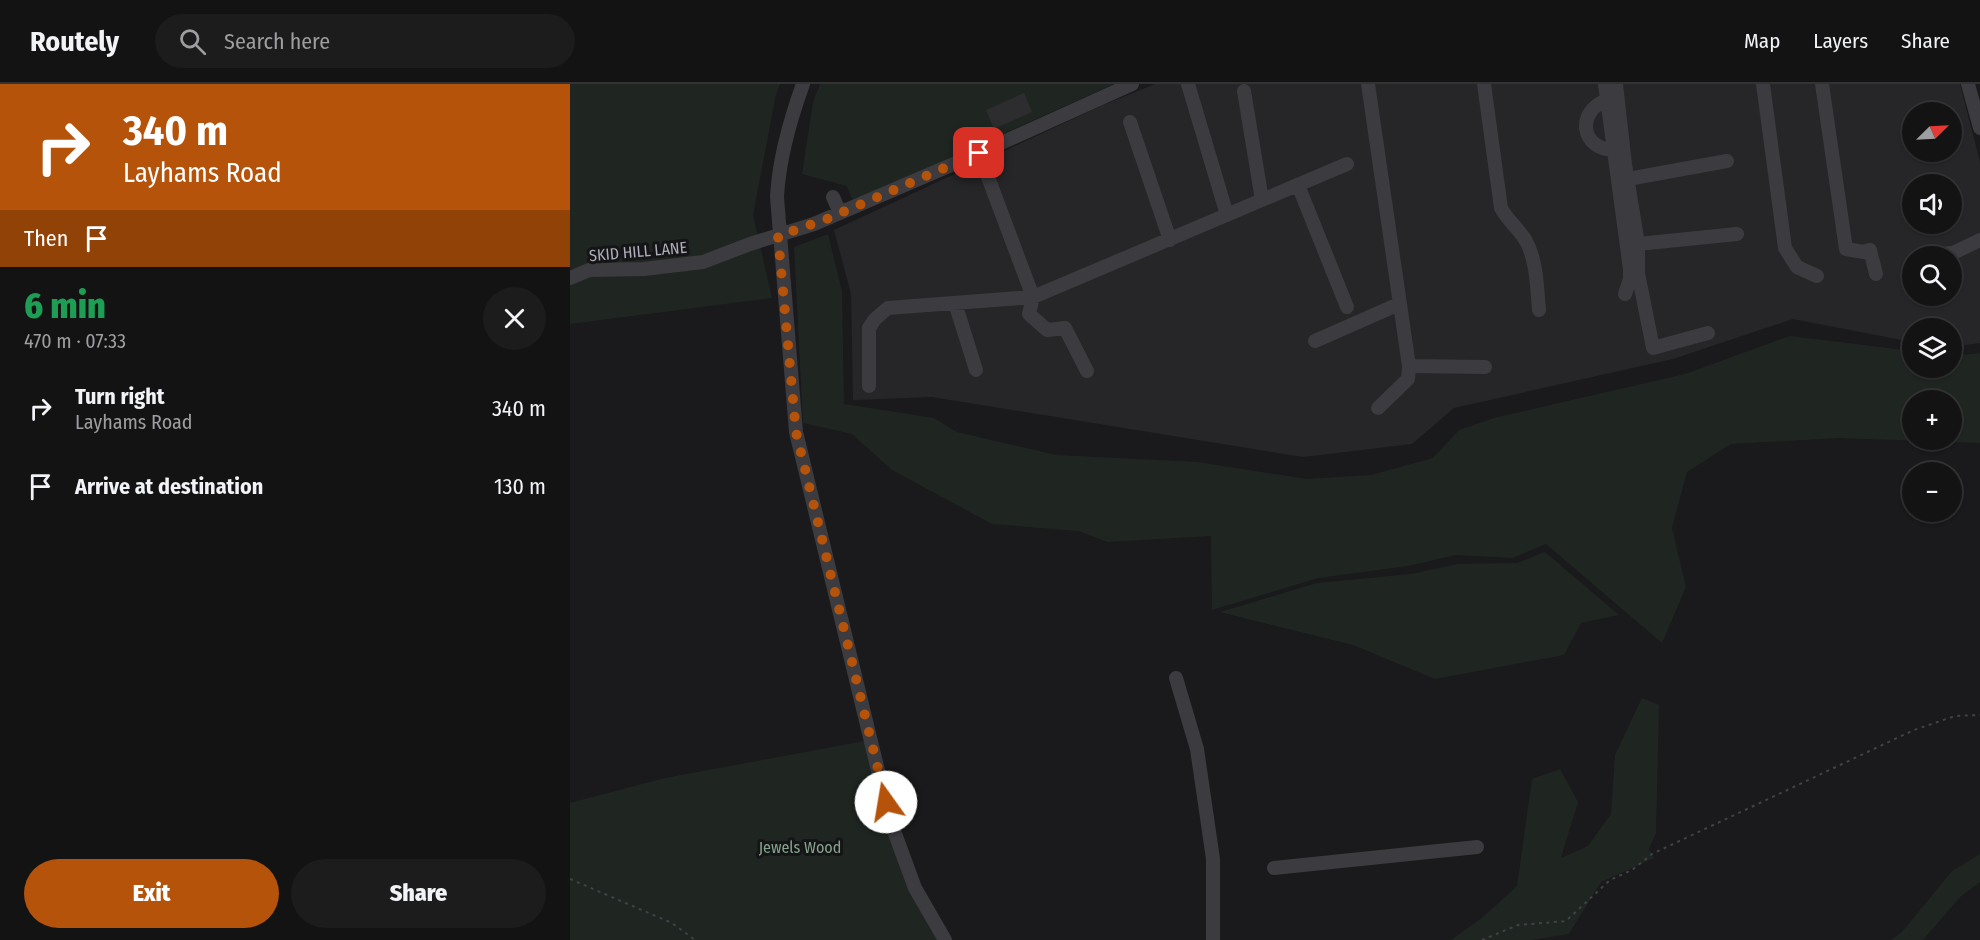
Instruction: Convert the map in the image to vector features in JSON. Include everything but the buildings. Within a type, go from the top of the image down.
[{"type":"street","points":[[803,84],[794,110],[777,181],[778,236],[796,432],[890,820],[915,888],[945,940]]},
{"type":"street","name":"SKID HILL LANE","points":[[570,278],[589,270],[644,269],[703,262],[840,213],[1132,84]]},
{"type":"street","points":[[1188,84],[1227,215]]},
{"type":"street","points":[[1368,84],[1408,366],[1408,379],[1378,408]]},
{"type":"street","points":[[1484,84],[1501,208],[1507,219],[1526,239],[1531,250],[1539,310]]},
{"type":"street","points":[[1605,84],[1630,268],[1630,279],[1625,294]]},
{"type":"street","points":[[1616,84],[1638,244],[1638,273],[1653,348],[1708,333]]},
{"type":"street","points":[[1763,84],[1785,248],[1797,267],[1817,276]]},
{"type":"street","points":[[1821,84],[1846,249],[1864,252],[1870,250],[1876,274]]},
{"type":"street","points":[[1968,84],[1980,128]]},
{"type":"street","points":[[1244,91],[1262,200]]},
{"type":"street","points":[[1607,100],[1593,106],[1589,112],[1586,128],[1593,143],[1600,148],[1614,150]]},
{"type":"street","points":[[1130,122],[1170,240]]},
{"type":"street","points":[[979,153],[1033,297],[1029,314],[1047,330],[1065,328],[1087,371]]},
{"type":"street","points":[[1628,179],[1728,160]]},
{"type":"street","points":[[869,386],[869,328],[875,319],[888,308],[1033,297],[1347,164]]},
{"type":"street","points":[[1298,185],[1347,308]]},
{"type":"street","points":[[833,198],[840,213]]},
{"type":"street","points":[[1638,244],[1737,234]]},
{"type":"street","points":[[1962,249],[1980,240]]},
{"type":"street","points":[[955,303],[976,370]]},
{"type":"street","points":[[1315,341],[1399,304]]},
{"type":"street","points":[[1408,366],[1485,367]]},
{"type":"street","points":[[1176,678],[1197,749],[1213,859],[1213,940]]},
{"type":"street","points":[[1274,868],[1477,847]]},
{"type":"path","points":[[1482,940],[1518,925],[1566,921],[1610,880],[1632,870],[1652,854],[1914,730],[1955,716],[1980,715]]},
{"type":"path","points":[[570,879],[672,923],[695,940]]},
{"type":"shaded area","points":[[1155,84],[1960,84],[1980,162],[1980,343],[1962,346],[1962,318],[1902,318],[1902,340],[1793,319],[1673,359],[1454,408],[1412,444],[1303,457],[932,397],[853,400],[851,294],[834,230],[1101,106]]},
{"type":"green space","points":[[570,84],[780,84],[776,94],[753,215],[772,298],[570,324]]},
{"type":"green space","points":[[820,84],[1114,84],[853,201],[847,186],[802,174],[813,102]]},
{"type":"green space","points":[[828,234],[842,291],[844,404],[934,418],[957,432],[1056,455],[1198,462],[1306,479],[1371,475],[1433,458],[1459,430],[1494,418],[1685,374],[1790,336],[1902,350],[1902,378],[1962,378],[1962,355],[1980,353],[1980,443],[1962,442],[1962,390],[1902,390],[1902,440],[1839,438],[1731,444],[1687,472],[1672,528],[1686,587],[1662,643],[1546,544],[1512,558],[1456,555],[1408,566],[1318,578],[1212,610],[1211,536],[1108,542],[1078,531],[992,524],[892,470],[852,434],[803,423],[794,247]]},
{"type":"green space","points":[[1545,552],[1619,615],[1581,623],[1564,655],[1435,679],[1353,645],[1220,612],[1317,583],[1411,574],[1458,564],[1517,563]]},
{"type":"green space","points":[[1642,698],[1659,705],[1656,833],[1649,849],[1654,858],[1601,882],[1569,934],[1531,940],[1451,940],[1483,917],[1517,886],[1532,779],[1560,769],[1578,802],[1561,858],[1588,846],[1611,814],[1615,755]]},
{"type":"green space","name":"Jewels Wood","points":[[865,741],[940,940],[570,940],[570,803],[665,778]]},
{"type":"green space","points":[[1980,854],[1980,882],[1960,897],[1923,940],[1891,940],[1902,932],[1952,871]]},
{"type":"route","points":[[886,802],[796,432],[778,236],[827,219],[979,153]]}]
